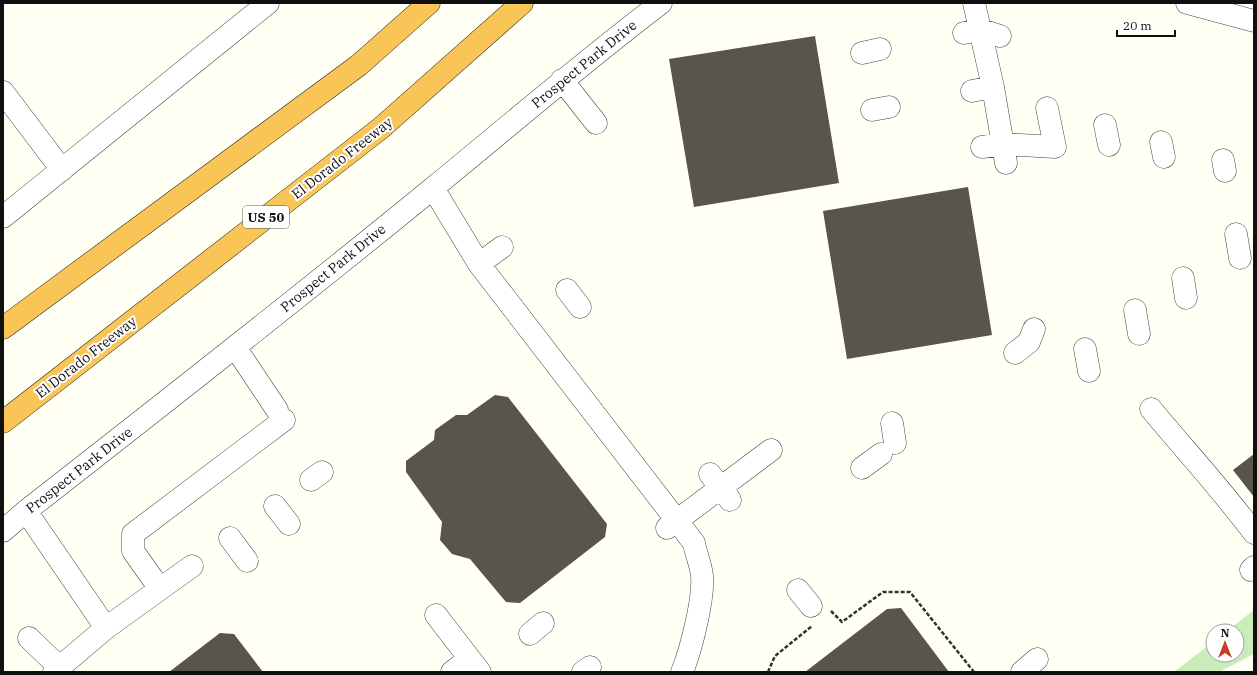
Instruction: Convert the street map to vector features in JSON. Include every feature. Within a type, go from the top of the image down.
[{"type":"highway","points":[[3,328],[360,65],[429,3]]},
{"type":"highway","name":"El Dorado Freeway","points":[[3,422],[381,128],[522,3]]},
{"type":"street","points":[[3,217],[268,3]]},
{"type":"street","name":"Prospect Park Drive","points":[[3,531],[26,511],[235,348],[562,80],[661,3]]},
{"type":"street","points":[[974,3],[1001,98],[997,151],[1055,147],[1047,108]]},
{"type":"street","points":[[1187,3],[1254,22]]},
{"type":"street","points":[[562,80],[596,124]]},
{"type":"street","points":[[972,90],[1001,98]]},
{"type":"street","points":[[3,92],[62,170]]},
{"type":"street","points":[[432,188],[479,264],[672,524],[694,543],[702,577],[692,599],[698,613],[688,658],[682,672]]},
{"type":"street","points":[[1236,234],[1240,258]]},
{"type":"street","points":[[479,264],[502,247]]},
{"type":"street","points":[[1135,310],[1139,334]]},
{"type":"street","points":[[1015,353],[1029,342],[1034,329]]},
{"type":"street","points":[[160,589],[133,551],[133,534],[280,415],[235,348]]},
{"type":"street","points":[[1085,349],[1088,371]]},
{"type":"street","points":[[1151,409],[1192,459],[1231,501],[1254,533]]},
{"type":"street","points":[[862,468],[889,440]]},
{"type":"street","points":[[672,524],[771,450]]},
{"type":"street","points":[[275,506],[289,524]]},
{"type":"street","points":[[26,511],[106,628]]},
{"type":"street","points":[[230,538],[247,561]]},
{"type":"street","points":[[29,638],[56,669],[106,628],[192,566]]},
{"type":"street","points":[[436,615],[474,666],[452,672]]},
{"type":"path","points":[[768,672],[775,656],[813,609],[832,611],[842,622],[883,592],[910,592],[974,672]]},
{"type":"green space","points":[[1254,610],[1254,654],[1245,659],[1245,623],[1237,623]]},
{"type":"green space","points":[[1205,648],[1205,663],[1236,663],[1219,672],[1174,672]]},
{"type":"building","points":[[815,36],[839,183],[694,207],[669,59]]},
{"type":"building","points":[[968,187],[992,335],[847,359],[823,211]]},
{"type":"building","points":[[495,395],[508,397],[607,524],[605,537],[520,603],[506,602],[470,559],[452,554],[440,540],[442,522],[406,472],[406,461],[434,440],[435,430],[456,415],[467,415]]},
{"type":"building","points":[[1254,454],[1254,497],[1233,470]]},
{"type":"building","points":[[901,608],[949,672],[805,672],[887,609]]},
{"type":"building","points":[[220,633],[234,634],[263,672],[169,672]]}]
